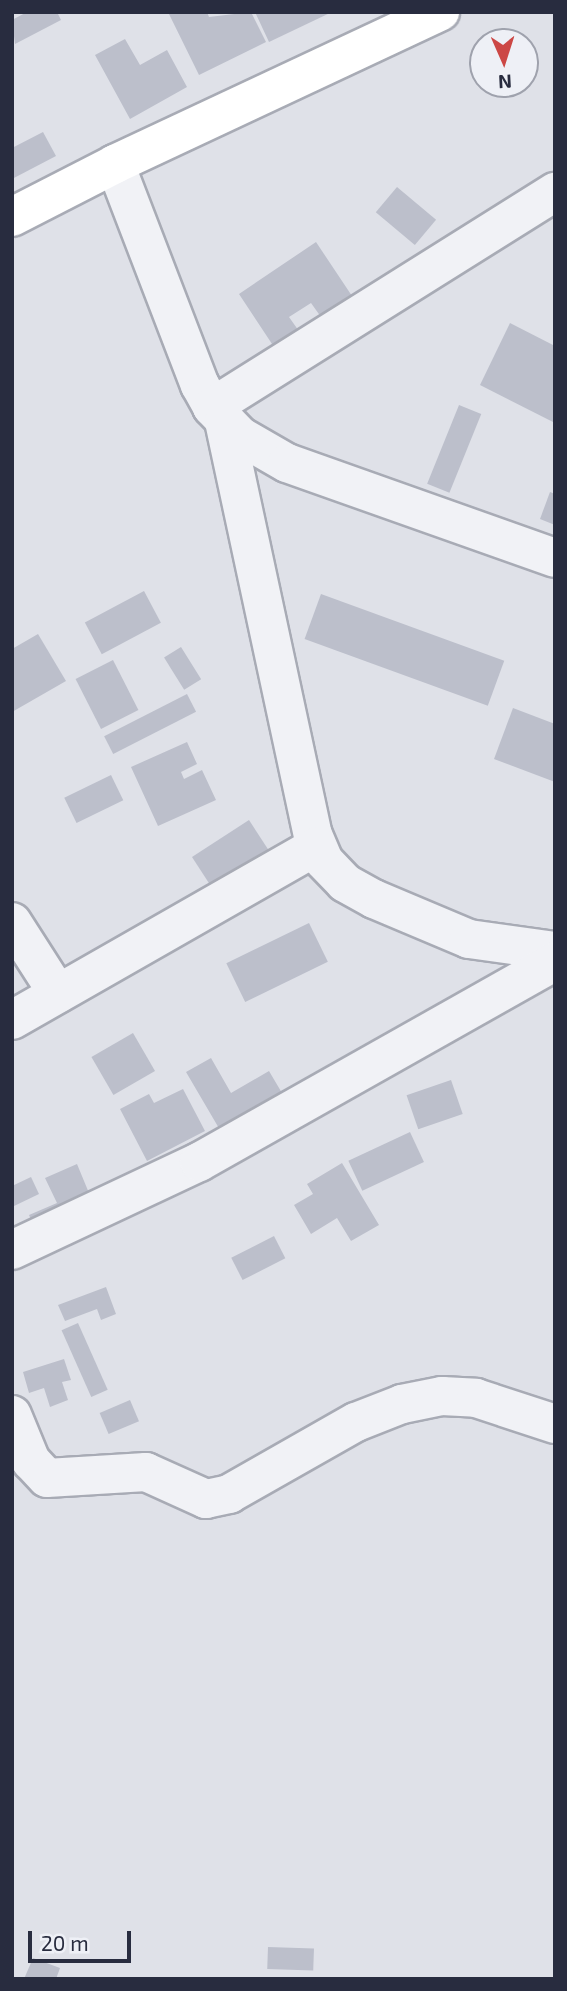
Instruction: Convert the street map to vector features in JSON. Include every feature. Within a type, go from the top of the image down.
[{"type":"main road","points":[[12,218],[115,164],[440,12]]},
{"type":"street","points":[[115,164],[188,359],[218,414],[317,846],[324,862],[345,883],[374,899],[469,939],[555,951]]},
{"type":"street","points":[[218,414],[555,192]]},
{"type":"street","points":[[218,414],[240,436],[287,463],[555,558]]},
{"type":"street","points":[[12,1020],[317,846]]},
{"type":"street","points":[[12,922],[58,994]]},
{"type":"street","points":[[12,1250],[199,1162],[555,961]]},
{"type":"street","points":[[12,1415],[31,1461],[47,1478],[146,1472],[206,1499],[229,1494],[356,1422],[402,1404],[442,1396],[476,1398],[555,1424]]},
{"type":"building","points":[[27,12],[57,12],[61,20],[15,44],[12,20]]},
{"type":"building","points":[[168,12],[207,12],[209,17],[251,12],[266,42],[199,75]]},
{"type":"building","points":[[255,12],[332,12],[269,42]]},
{"type":"building","points":[[125,39],[140,65],[167,50],[187,87],[130,119],[95,55]]},
{"type":"building","points":[[43,132],[56,156],[12,179],[12,148]]},
{"type":"building","points":[[397,187],[436,220],[415,245],[376,212]]},
{"type":"building","points":[[316,242],[352,296],[321,317],[311,303],[289,317],[301,334],[276,350],[239,294]]},
{"type":"building","points":[[510,323],[555,346],[555,423],[480,385]]},
{"type":"building","points":[[459,405],[481,414],[449,493],[427,484]]},
{"type":"building","points":[[550,492],[555,494],[555,525],[540,519]]},
{"type":"building","points":[[144,591],[161,623],[102,654],[85,622]]},
{"type":"building","points":[[321,594],[504,661],[488,706],[305,639]]},
{"type":"building","points":[[38,634],[66,681],[12,712],[12,649]]},
{"type":"building","points":[[181,647],[201,679],[184,690],[164,658]]},
{"type":"building","points":[[113,660],[138,710],[101,729],[76,679]]},
{"type":"building","points":[[187,694],[196,712],[113,754],[104,736]]},
{"type":"building","points":[[513,708],[555,724],[555,782],[494,759]]},
{"type":"building","points":[[187,742],[197,764],[181,772],[184,779],[202,770],[216,800],[158,826],[131,767]]},
{"type":"building","points":[[111,775],[123,800],[77,823],[64,798]]},
{"type":"building","points":[[249,820],[271,854],[214,891],[192,857]]},
{"type":"building","points":[[309,923],[328,962],[245,1002],[226,963]]},
{"type":"building","points":[[133,1033],[155,1071],[113,1095],[91,1057]]},
{"type":"building","points":[[211,1058],[231,1093],[269,1071],[282,1093],[220,1130],[186,1072]]},
{"type":"building","points":[[451,1080],[463,1114],[418,1129],[407,1095]]},
{"type":"building","points":[[183,1089],[205,1131],[147,1161],[120,1109],[149,1094],[154,1103]]},
{"type":"building","points":[[410,1132],[424,1162],[362,1191],[348,1161]]},
{"type":"building","points":[[342,1163],[379,1225],[351,1241],[337,1218],[311,1234],[294,1205],[313,1194],[307,1184]]},
{"type":"building","points":[[77,1164],[96,1210],[38,1235],[29,1215],[57,1203],[45,1178]]},
{"type":"building","points":[[31,1177],[39,1194],[12,1207],[12,1186]]},
{"type":"building","points":[[274,1236],[285,1258],[243,1280],[231,1258]]},
{"type":"building","points":[[106,1287],[116,1314],[101,1320],[97,1309],[65,1321],[58,1305]]},
{"type":"building","points":[[78,1323],[108,1390],[91,1397],[62,1330]]},
{"type":"building","points":[[64,1359],[71,1380],[62,1382],[68,1400],[50,1407],[44,1388],[29,1393],[23,1372]]},
{"type":"building","points":[[130,1400],[139,1421],[109,1434],[100,1413]]},
{"type":"building","points":[[268,1947],[314,1949],[313,1971],[267,1969]]},
{"type":"building","points":[[33,1958],[60,1968],[56,1979],[24,1979]]}]
